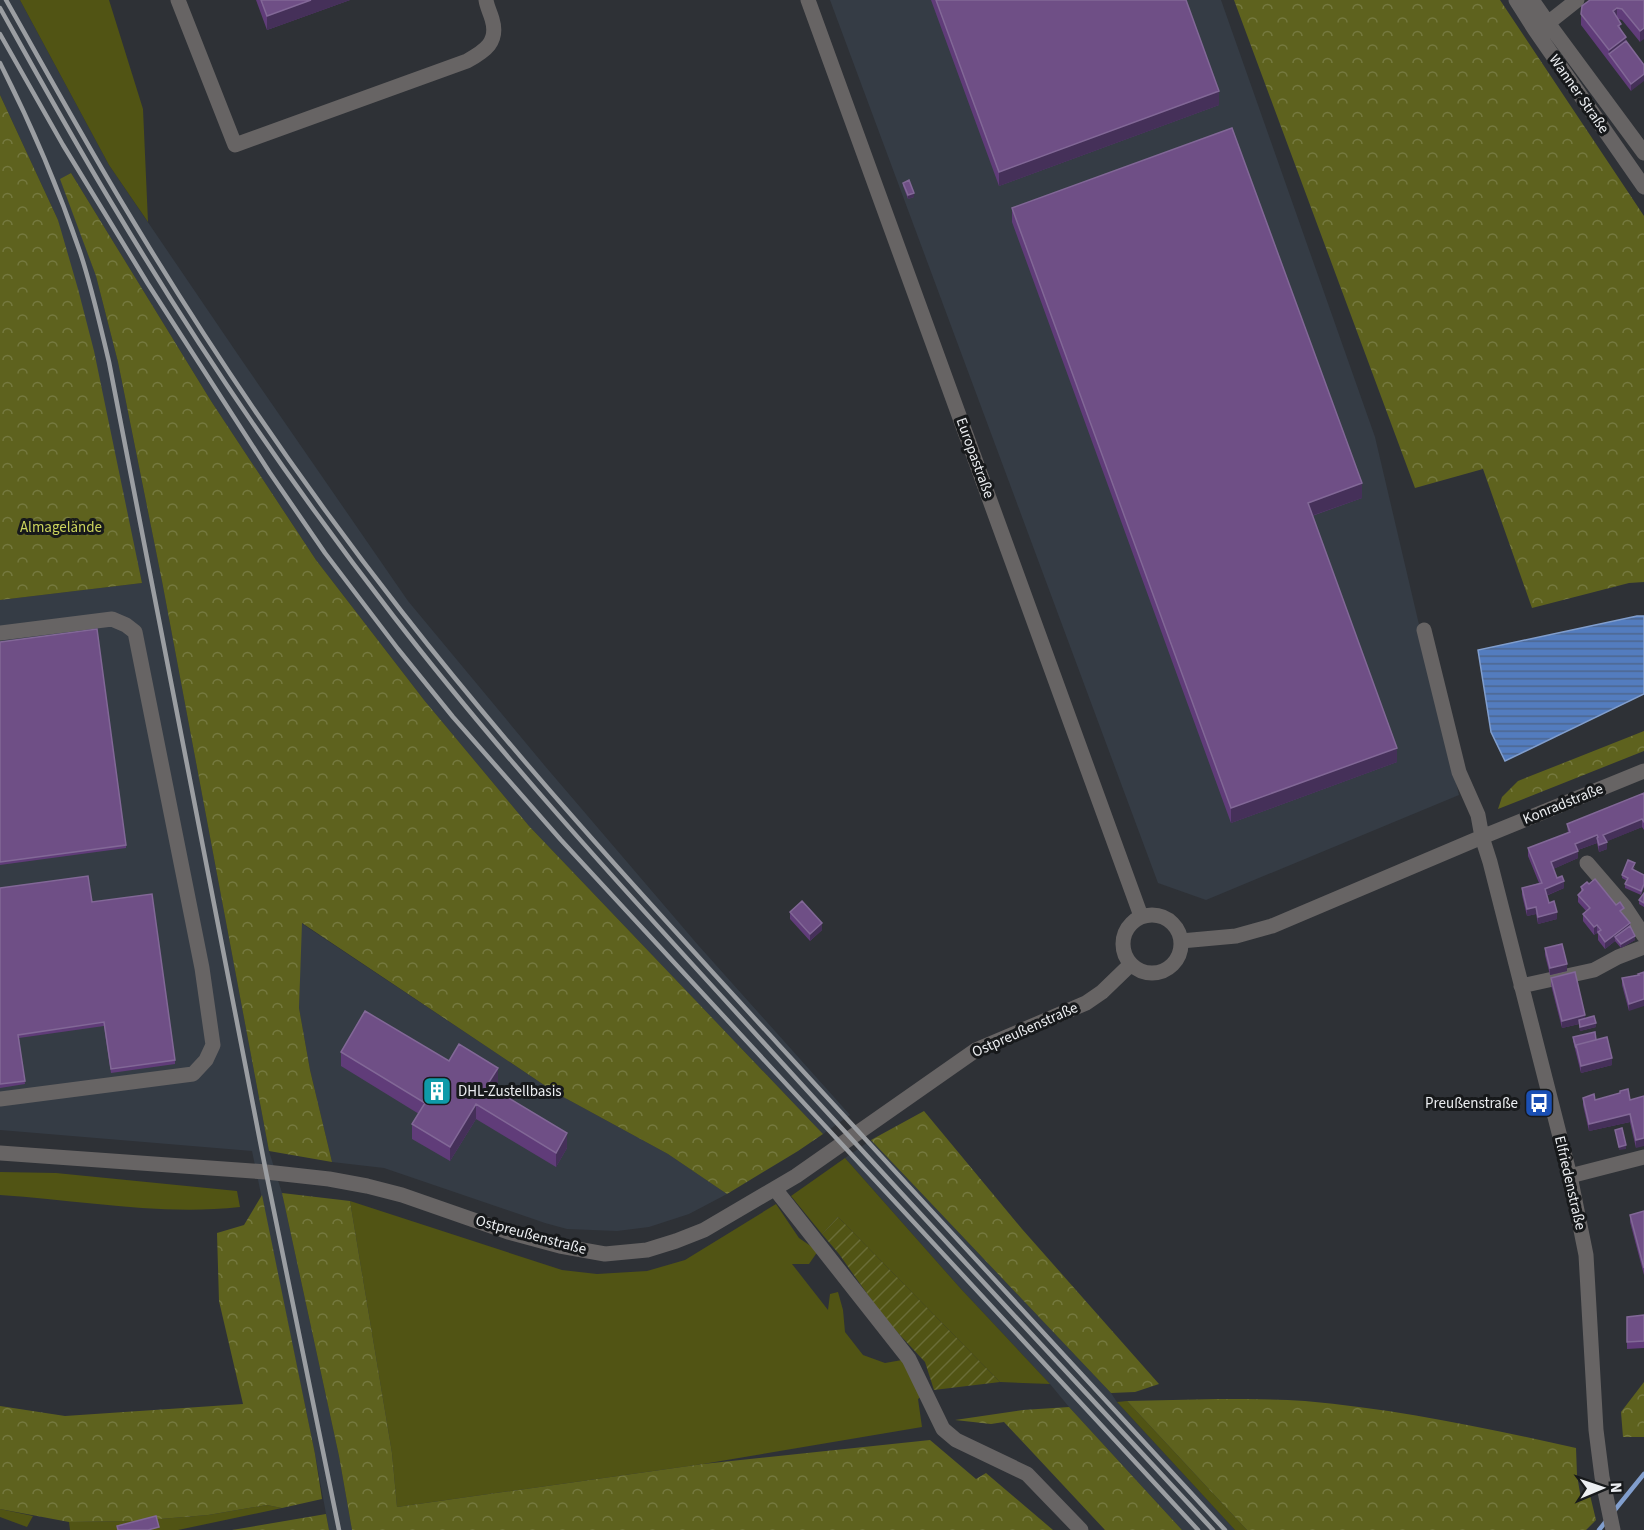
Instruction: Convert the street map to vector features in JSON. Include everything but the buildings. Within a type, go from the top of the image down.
[{"type":"street","points":[[178,0],[235,145],[467,61],[482,53],[490,45],[493,33],[493,22],[486,0]]},
{"type":"street","name":"Europastraße","points":[[808,0],[1141,916]]},
{"type":"street","name":"Wanner Straße","points":[[1516,0],[1542,27],[1644,153]]},
{"type":"street","name":"Wanner Straße","points":[[1532,0],[1542,27],[1644,187]]},
{"type":"street","points":[[1542,27],[1577,0]]},
{"type":"street","points":[[0,633],[112,619],[135,632],[202,968],[213,1045],[206,1060],[193,1074],[0,1099]]},
{"type":"street","name":"Elfriedenstraße","points":[[1424,630],[1459,772],[1478,815],[1570,1176],[1586,1255],[1596,1430],[1612,1530]]},
{"type":"street","name":"Konradstraße","points":[[1482,837],[1644,771]]},
{"type":"street","points":[[1181,941],[1236,936],[1272,926],[1482,837]]},
{"type":"street","points":[[1587,863],[1625,907],[1644,936]]},
{"type":"street","points":[[1141,916],[1165,917],[1177,928],[1181,941],[1180,953],[1176,961],[1161,972],[1143,972],[1131,964],[1124,953],[1124,935],[1134,920],[1141,916]]},
{"type":"street","points":[[1521,986],[1594,970],[1644,947]]},
{"type":"street","name":"Ostpreußenstraße","points":[[0,1153],[266,1172],[329,1179],[367,1186],[402,1196],[508,1232],[560,1246],[605,1254],[646,1250],[704,1230],[775,1189],[976,1050],[1086,1003],[1102,992],[1131,964]]},
{"type":"street","points":[[1570,1176],[1644,1157]]},
{"type":"street","points":[[775,1189],[909,1359],[944,1429],[956,1440],[1027,1474],[1081,1530]]},
{"type":"shaded area","points":[[0,0],[20,0],[109,165],[408,601],[698,945],[850,1115],[823,1134],[529,826],[424,700],[316,560],[211,401],[71,173],[61,179],[96,276],[118,362],[162,581],[269,1151],[282,1193],[339,1456],[352,1530],[329,1530],[252,1151],[0,1130],[0,600],[142,583],[58,220],[0,95]]},
{"type":"shaded area","points":[[20,0],[109,0],[143,109],[148,222],[109,165]]},
{"type":"shaded area","points":[[830,0],[1221,0],[1375,437],[1459,795],[1206,900],[1158,883]]},
{"type":"shaded area","points":[[301,923],[556,1093],[668,1154],[727,1194],[689,1214],[649,1227],[617,1231],[567,1229],[384,1168],[332,1162],[310,1070],[299,1008]]},
{"type":"shaded area","points":[[871,1140],[1111,1393],[1235,1530],[1182,1530],[961,1289],[845,1158]]},
{"type":"shaded area","points":[[845,1158],[961,1289],[1050,1384],[1000,1382],[838,1217],[822,1234],[791,1196]]},
{"type":"shaded area","points":[[0,1172],[56,1173],[237,1191],[240,1207],[180,1210],[0,1195]]},
{"type":"shaded area","points":[[350,1201],[562,1270],[597,1274],[647,1271],[685,1260],[776,1204],[799,1238],[818,1251],[809,1264],[792,1264],[828,1310],[830,1294],[838,1292],[843,1310],[845,1332],[863,1355],[885,1363],[902,1360],[922,1396],[918,1399],[922,1427],[703,1464],[397,1507],[392,1453]]},
{"type":"shaded area","points":[[838,1217],[1000,1382],[934,1390],[925,1362],[885,1319],[822,1234]]},
{"type":"shaded area","points":[[1127,1401],[1247,1530],[1235,1530],[1117,1402]]},
{"type":"shaded area","points":[[267,1505],[282,1508],[178,1530],[70,1530],[69,1522],[136,1521],[208,1515]]},
{"type":"shaded area","points":[[0,1509],[33,1516],[27,1527],[0,1517]]},
{"type":"green space","points":[[1234,0],[1500,0],[1644,216],[1644,582],[1629,583],[1532,608],[1483,469],[1415,488]]},
{"type":"green space","name":"Almagelände","points":[[0,95],[58,220],[94,351],[142,583],[0,600]]},
{"type":"green space","points":[[71,173],[211,401],[316,560],[424,700],[529,826],[823,1134],[727,1194],[668,1154],[556,1093],[302,923],[299,1008],[310,1070],[332,1162],[269,1151],[162,581],[118,362],[96,276],[60,179]]},
{"type":"green space","points":[[1644,731],[1644,751],[1498,809],[1502,797],[1518,781]]},
{"type":"green space","points":[[924,1111],[1022,1229],[1159,1384],[1135,1392],[1111,1393],[871,1140]]},
{"type":"green space","points":[[282,1193],[350,1201],[392,1453],[397,1507],[703,1464],[930,1440],[976,1479],[986,1473],[1053,1530],[352,1530],[339,1456]]},
{"type":"green space","points":[[262,1195],[315,1454],[322,1499],[282,1508],[267,1505],[208,1515],[136,1521],[69,1522],[0,1509],[0,1406],[65,1416],[243,1404],[219,1301],[217,1233],[244,1225]]},
{"type":"green space","points":[[1644,1382],[1644,1437],[1623,1437],[1621,1412]]},
{"type":"green space","points":[[1272,1399],[1339,1404],[1475,1426],[1576,1448],[1581,1499],[1589,1491],[1596,1520],[1586,1530],[1247,1530],[1127,1401]]},
{"type":"green space","points":[[1069,1407],[1182,1530],[1105,1530],[1004,1422],[991,1424],[955,1420],[1023,1410]]},
{"type":"green space","points":[[326,1514],[329,1530],[232,1530]]},
{"type":"water","points":[[1644,616],[1644,694],[1505,761],[1491,732],[1478,650]]},
{"type":"waterway","points":[[1614,1511],[1644,1474]]},
{"type":"waterway","points":[[1599,1530],[1607,1520]]},
{"type":"railway","points":[[6,0],[109,180],[222,362],[292,464],[402,612],[492,723],[633,885],[1225,1530]]},
{"type":"railway","points":[[0,8],[102,187],[215,368],[320,519],[434,668],[517,768],[646,914],[1213,1530]]},
{"type":"railway","points":[[0,34],[63,145],[148,284],[270,473],[325,553],[398,649],[453,717],[561,840],[1198,1530]]},
{"type":"railway","points":[[0,63],[43,156],[72,228],[88,279],[109,362],[266,1172],[339,1530]]},
{"type":"place","name":"DHL-Zustellbasis","points":[[437,1091]]},
{"type":"place","name":"Preußenstraße","points":[[1539,1103]]}]
